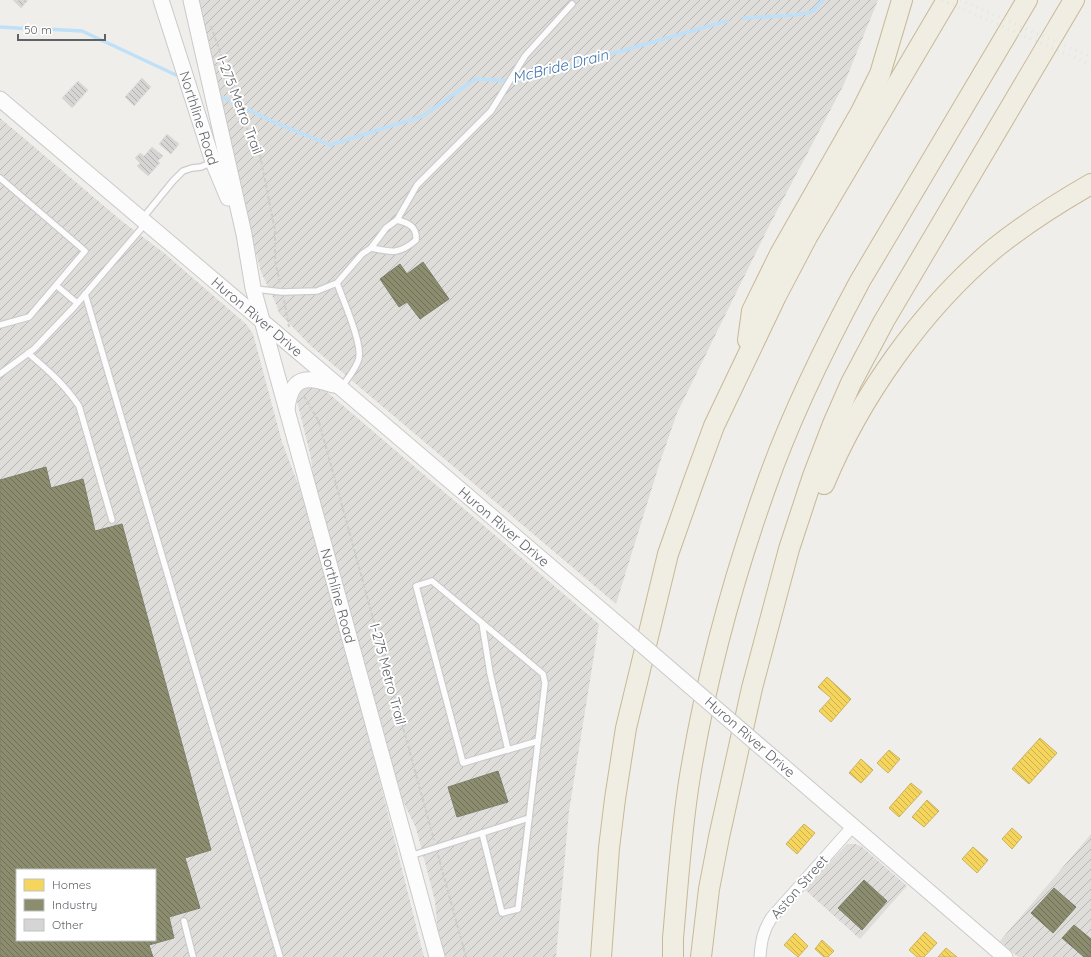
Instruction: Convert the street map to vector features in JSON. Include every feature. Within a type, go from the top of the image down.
[{"type":"highway","points":[[745,362],[752,311],[780,254],[861,112],[880,74],[902,0]]},
{"type":"highway","points":[[601,957],[609,848],[626,728],[668,554],[714,426],[776,296],[807,237],[948,0]]},
{"type":"highway","points":[[673,957],[683,830],[696,741],[722,624],[741,559],[765,487],[791,421],[860,281],[1027,0]]},
{"type":"highway","points":[[701,957],[709,889],[752,688],[789,549],[813,476],[833,424],[851,383],[888,314],[1074,0]]},
{"type":"highway","points":[[766,635],[780,610],[806,528],[841,444],[872,390],[897,355],[947,294],[995,249],[1049,209],[1091,184]]},
{"type":"main road","name":"Northline Road","points":[[161,0],[214,162],[244,234]]},
{"type":"main road","name":"Northline Road","points":[[191,0],[244,234],[253,288],[437,957]]},
{"type":"main road","name":"Huron River Drive","points":[[0,99],[626,631],[1005,957]]},
{"type":"main road","points":[[287,410],[290,393],[303,380],[314,379],[341,388]]},
{"type":"street","name":"Aston Street","points":[[760,957],[761,942],[764,932],[772,917],[853,826]]},
{"type":"lane","points":[[253,288],[282,292],[317,291],[337,283],[362,254],[371,248],[386,228],[397,220],[417,185],[491,111],[525,56],[572,4]]},
{"type":"lane","points":[[0,374],[34,349],[77,303],[144,221],[173,181],[183,171],[214,162]]},
{"type":"lane","points":[[0,178],[85,251],[29,317],[0,325]]},
{"type":"lane","points":[[371,248],[396,251],[407,248],[416,240],[416,233],[412,226],[397,220]]},
{"type":"lane","points":[[337,283],[358,342],[359,358],[356,366],[341,388]]},
{"type":"lane","points":[[56,286],[77,303]]},
{"type":"lane","points":[[85,294],[280,957]]},
{"type":"lane","points":[[28,353],[68,390],[79,406],[112,520]]},
{"type":"lane","points":[[482,833],[502,913],[518,909],[529,818],[545,683],[543,674],[432,581],[416,586],[463,763],[538,742]]},
{"type":"lane","points":[[482,623],[490,673],[508,750]]},
{"type":"lane","points":[[410,856],[529,818]]},
{"type":"lane","points":[[184,921],[193,957]]},
{"type":"path","name":"I-275 Metro Trail","points":[[210,20],[246,127],[259,150],[275,230],[275,260],[279,283]]},
{"type":"path","points":[[284,297],[288,324]]},
{"type":"path","name":"I-275 Metro Trail","points":[[303,394],[320,422],[466,957]]},
{"type":"shaded area","points":[[189,0],[878,0],[844,84],[770,224],[677,413],[660,462],[616,604],[311,346],[279,313],[261,272]]},
{"type":"shaded area","points":[[0,118],[123,222],[164,253],[246,324],[253,334],[282,442],[301,492],[360,703],[424,957],[0,957]]},
{"type":"shaded area","points":[[306,387],[320,387],[327,392],[599,624],[569,811],[556,957],[444,957],[438,935],[435,901],[416,828],[401,797],[314,483],[311,458],[297,401],[297,394]]},
{"type":"shaded area","points":[[1091,834],[1091,957],[1018,957],[1000,941]]},
{"type":"shaded area","points":[[847,844],[861,846],[907,886],[860,939],[804,889]]},
{"type":"building: Homes","points":[[827,677],[851,699],[831,722],[819,711],[831,698],[818,687]]},
{"type":"building: Homes","points":[[1040,738],[1057,753],[1029,784],[1012,769]]},
{"type":"building: Homes","points":[[889,750],[900,759],[888,773],[877,763]]},
{"type":"building: Homes","points":[[861,759],[873,770],[861,783],[849,773]]},
{"type":"building: Homes","points":[[911,783],[922,792],[899,817],[889,808]]},
{"type":"building: Homes","points":[[927,800],[939,811],[924,827],[912,817]]},
{"type":"building: Homes","points":[[804,824],[815,833],[797,854],[786,844]]},
{"type":"building: Homes","points":[[1012,828],[1022,837],[1012,849],[1002,839]]},
{"type":"building: Homes","points":[[973,847],[988,860],[977,873],[962,859]]},
{"type":"building: Homes","points":[[925,932],[937,943],[924,957],[917,957],[909,950]]},
{"type":"building: Homes","points":[[795,933],[808,946],[798,957],[784,945]]},
{"type":"building: Homes","points":[[822,940],[834,951],[828,957],[824,957],[815,949]]},
{"type":"building: Homes","points":[[946,948],[957,957],[938,957]]},
{"type":"building: Industry","points":[[423,262],[449,299],[420,319],[407,302],[399,307],[380,279],[400,264],[407,274]]},
{"type":"building: Industry","points":[[46,467],[51,488],[83,479],[95,531],[122,524],[211,850],[185,858],[200,908],[169,917],[174,938],[149,945],[153,957],[0,957],[0,480]]},
{"type":"building: Industry","points":[[498,771],[508,802],[457,817],[448,787]]},
{"type":"building: Industry","points":[[864,880],[887,901],[862,930],[838,908]]},
{"type":"building: Industry","points":[[1054,888],[1076,907],[1053,933],[1031,913]]},
{"type":"building: Industry","points":[[1074,925],[1091,939],[1091,957],[1084,957],[1062,938]]},
{"type":"building: Other","points":[[13,0],[28,0],[21,8]]},
{"type":"building: Other","points":[[142,78],[151,87],[134,106],[125,97]]},
{"type":"building: Other","points":[[78,81],[88,90],[72,108],[62,98]]},
{"type":"building: Other","points":[[167,134],[179,144],[171,154],[159,144]]},
{"type":"building: Other","points":[[152,147],[163,156],[158,161],[160,163],[148,176],[137,166],[140,163],[135,158],[140,153],[144,156]]},
{"type":"waterway","name":"McBride Drain","points":[[744,18],[795,15],[812,12],[823,0]]},
{"type":"waterway","name":"McBride Drain","points":[[245,108],[276,123],[330,145],[423,116],[475,79],[515,81],[727,21]]},
{"type":"waterway","name":"McBride Drain","points":[[0,27],[33,29]]},
{"type":"waterway","name":"McBride Drain","points":[[45,29],[82,31],[176,75]]},
{"type":"waterway","name":"McBride Drain","points":[[217,95],[236,103]]},
{"type":"railway","points":[[942,0],[1091,65]]},
{"type":"railway","points":[[960,0],[1091,57]]}]
